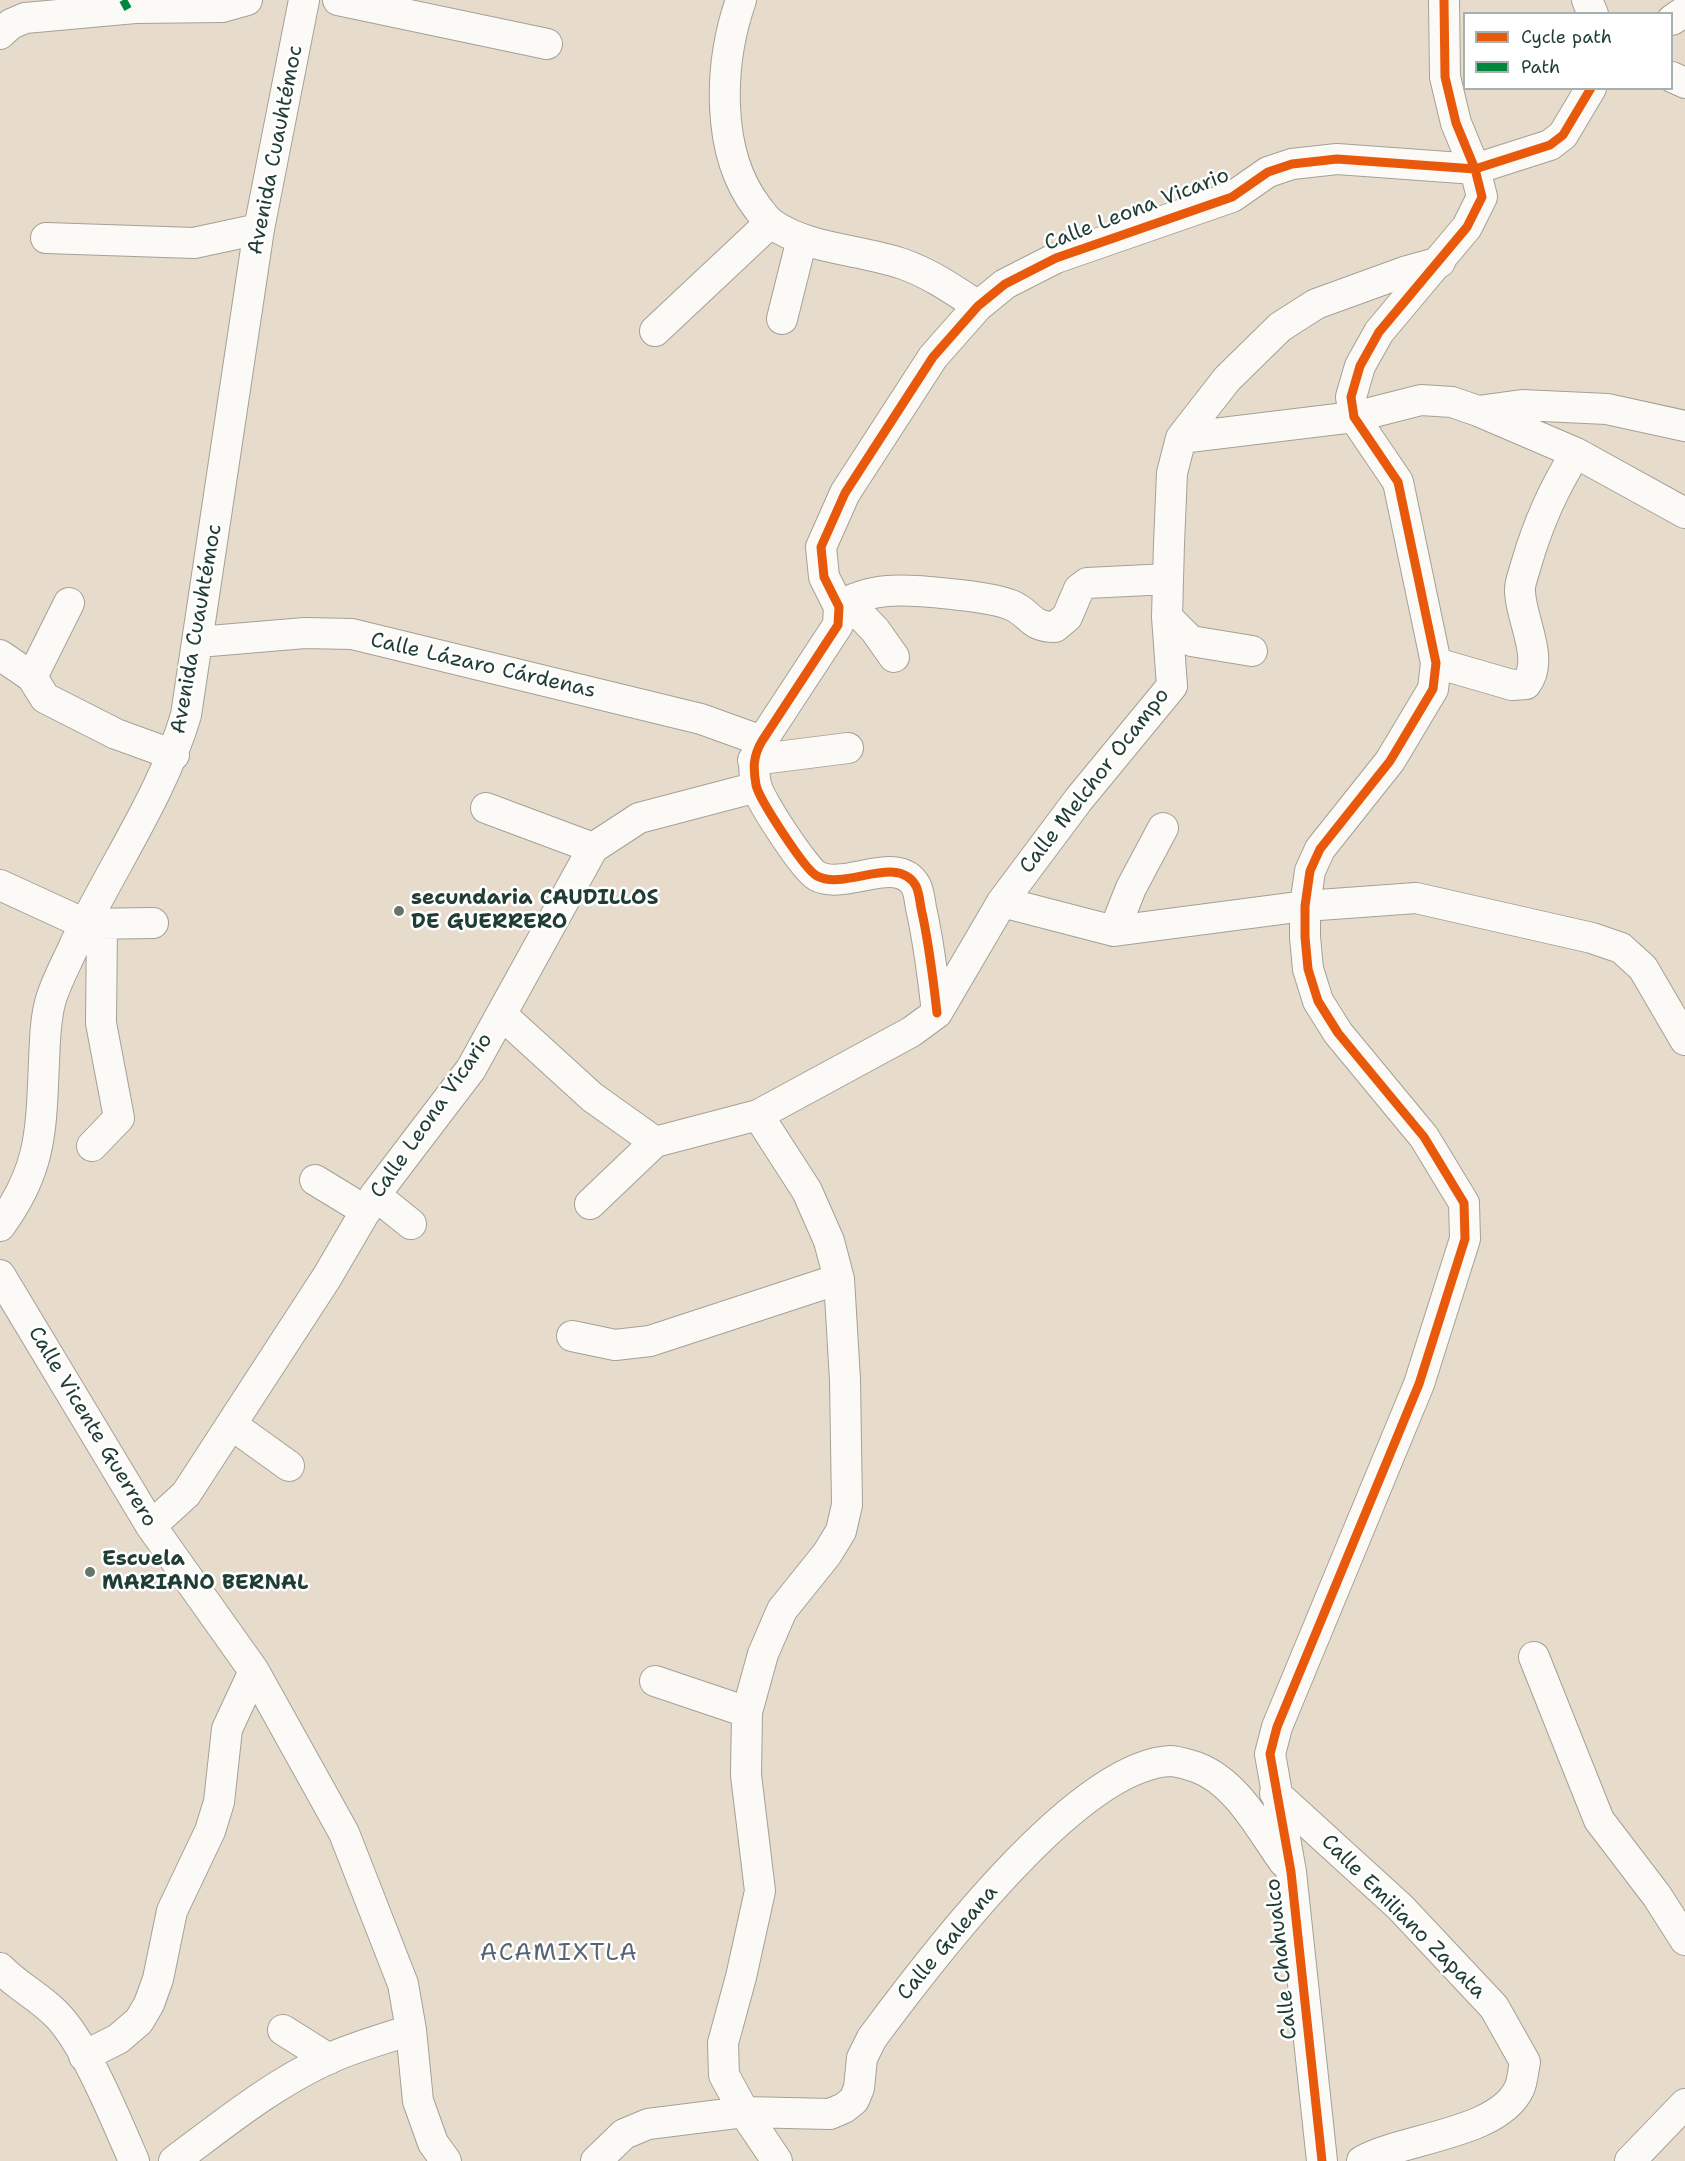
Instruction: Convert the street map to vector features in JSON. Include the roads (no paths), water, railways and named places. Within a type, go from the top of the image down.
[{"type":"street","points":[[0,33],[11,24],[25,18],[138,4],[222,7],[247,0]]},
{"type":"street","name":"Avenida Cuauhtémoc","points":[[0,1226],[16,1203],[35,1163],[42,1114],[46,1025],[51,999],[93,924],[174,755],[186,715],[259,229],[304,0]]},
{"type":"street","points":[[338,0],[547,44]]},
{"type":"street","points":[[741,0],[728,65],[724,115],[732,159],[745,191],[770,223],[802,239],[902,263],[932,276],[978,306]]},
{"type":"street","points":[[1305,906],[1310,871],[1320,849],[1390,761],[1433,689],[1436,663],[1398,482],[1354,417],[1351,397],[1360,366],[1379,332],[1467,227],[1482,197],[1475,170],[1456,123],[1445,77],[1444,0]]},
{"type":"street","points":[[1475,170],[1550,145],[1563,135],[1590,90]]},
{"type":"street","name":"Calle Leona Vicario","points":[[894,657],[875,630],[843,604],[824,576],[821,547],[845,493],[933,357],[978,306],[1005,284],[1056,258],[1232,197],[1268,172],[1292,164],[1337,159],[1475,170]]},
{"type":"street","points":[[655,331],[770,223]]},
{"type":"street","points":[[46,238],[194,243],[259,229]]},
{"type":"street","points":[[782,319],[802,239]]},
{"type":"street","name":"Calle Melchor Ocampo","points":[[655,1142],[758,1115],[911,1032],[937,1013],[1002,903],[1079,799],[1172,686],[1167,617],[1168,579],[1172,473],[1181,438],[1227,379],[1280,327],[1316,304],[1440,262]]},
{"type":"street","points":[[1181,438],[1354,417],[1421,400],[1452,402],[1576,453],[1685,513]]},
{"type":"street","points":[[1478,411],[1522,405],[1607,409],[1685,426]]},
{"type":"street","points":[[1436,663],[1512,685],[1526,684],[1532,676],[1533,658],[1519,590],[1533,542],[1553,489],[1576,453]]},
{"type":"street","points":[[937,1013],[930,948],[916,885],[903,874],[885,871],[840,881],[817,876],[801,860],[757,763],[838,625],[843,604],[886,591],[958,596],[999,601],[1014,606],[1040,627],[1055,627],[1067,617],[1079,589],[1087,583],[1168,579]]},
{"type":"street","points":[[32,677],[69,603]]},
{"type":"street","points":[[1167,617],[1191,641],[1252,651]]},
{"type":"street","name":"Calle Lázaro Cárdenas","points":[[198,642],[305,633],[352,634],[701,719],[757,763]]},
{"type":"street","points":[[0,655],[32,677],[45,698],[116,734],[174,755]]},
{"type":"street","name":"Calle Leona Vicario","points":[[151,1526],[186,1494],[232,1425],[371,1203],[471,1069],[593,848],[639,818],[757,763],[848,748]]},
{"type":"street","points":[[486,808],[593,848]]},
{"type":"street","points":[[1114,931],[1131,888],[1163,828]]},
{"type":"street","points":[[0,885],[93,924],[153,923]]},
{"type":"street","points":[[1002,903],[1114,931],[1305,906],[1416,898],[1592,938],[1621,948],[1643,968],[1685,1040]]},
{"type":"street","name":"Calle Chahualco","points":[[1305,906],[1308,969],[1318,1001],[1338,1033],[1424,1137],[1464,1203],[1465,1239],[1419,1384],[1277,1727],[1270,1754],[1275,1793],[1291,1872],[1322,2161]]},
{"type":"street","points":[[92,1146],[119,1118],[101,1023],[93,924]]},
{"type":"street","points":[[502,1015],[592,1097],[655,1142],[590,1204]]},
{"type":"street","points":[[758,1115],[807,1191],[829,1240],[839,1279],[845,1380],[847,1505],[841,1531],[827,1554],[782,1610],[763,1654],[747,1712],[746,1775],[760,1891],[741,1977],[723,2043],[724,2075],[744,2112],[777,2161]]},
{"type":"street","points":[[315,1180],[371,1203],[411,1224]]},
{"type":"street","name":"Calle Vicente Guerrero","points":[[0,1275],[151,1526],[254,1671],[344,1833],[403,1984],[411,2030],[418,2101],[434,2143],[446,2161]]},
{"type":"street","points":[[572,1336],[615,1345],[650,1341],[839,1279]]},
{"type":"street","points":[[232,1425],[289,1466]]},
{"type":"street","points":[[1534,1658],[1599,1820],[1657,1896],[1685,1940]]},
{"type":"street","points":[[84,2055],[118,2038],[139,2021],[149,2004],[158,1979],[172,1911],[210,1832],[219,1802],[227,1729],[254,1671]]},
{"type":"street","points":[[655,1681],[747,1712]]},
{"type":"street","name":"Calle Galeana","points":[[596,2161],[624,2134],[648,2124],[744,2112],[830,2114],[854,2100],[859,2088],[862,2058],[872,2038],[981,1901],[1024,1852],[1075,1808],[1118,1779],[1170,1761],[1197,1768],[1213,1776],[1234,1794],[1291,1872]]},
{"type":"street","name":"Calle Emiliano Zapata","points":[[1275,1793],[1400,1907],[1494,2007],[1525,2062],[1519,2090],[1498,2112],[1463,2129],[1381,2151],[1362,2161]]},
{"type":"street","points":[[0,1968],[12,1981],[57,2015],[84,2055],[134,2161]]},
{"type":"street","points":[[283,2030],[329,2059]]},
{"type":"street","points":[[174,2161],[249,2104],[329,2059],[411,2030]]},
{"type":"street","points":[[1630,2161],[1685,2104]]},
{"type":"place","name":"secundaria CAUDILLOS DE GUERRERO","points":[[399,911]]},
{"type":"place","name":"Escuela MARIANO BERNAL","points":[[90,1572]]},
{"type":"district","name":"ACAMIXTLA","points":[[559,1954]]}]
